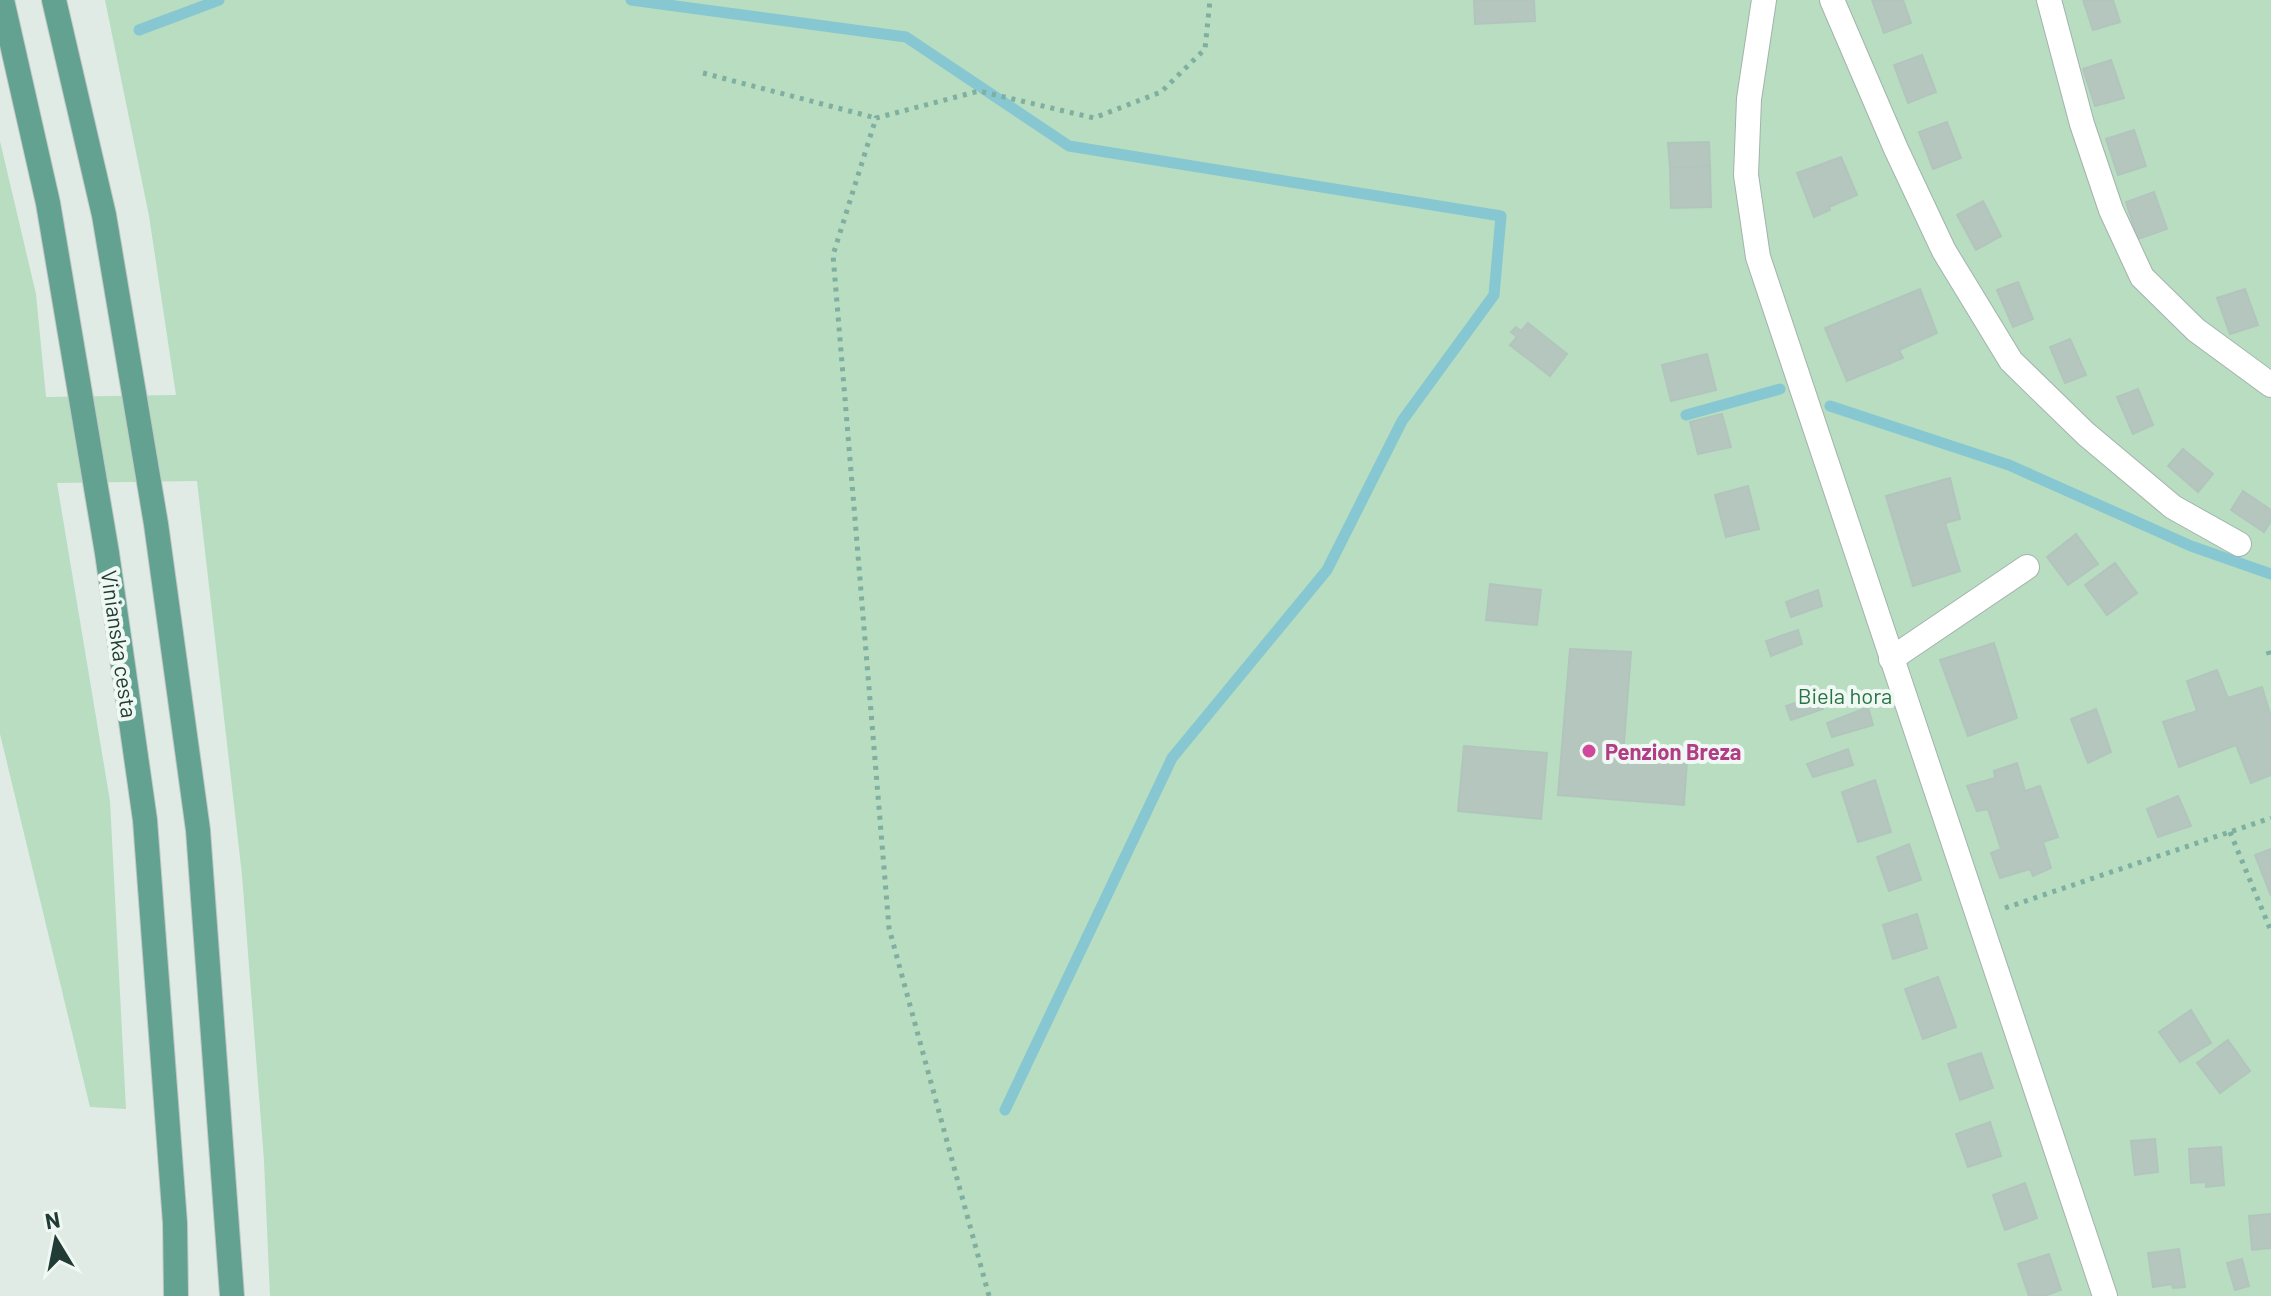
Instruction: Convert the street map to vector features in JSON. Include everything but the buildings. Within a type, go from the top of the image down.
[{"type":"main road","name":"Vinianska cesta","points":[[2,0],[48,203],[107,553],[145,820],[175,1223],[176,1296]]},
{"type":"main road","points":[[54,0],[104,215],[156,524],[198,830],[232,1296]]},
{"type":"lane","points":[[1764,0],[1749,99],[1746,175],[1758,257],[2105,1296]]},
{"type":"lane","points":[[1832,0],[1944,251],[2011,361],[2086,434],[2173,507],[2239,544]]},
{"type":"lane","points":[[2049,0],[2111,210],[2142,277],[2196,330],[2271,385]]},
{"type":"lane","points":[[1891,659],[2027,567]]},
{"type":"path","points":[[703,73],[876,118],[979,91],[1094,118],[1161,92],[1205,49],[1210,0]]},
{"type":"path","points":[[876,118],[833,255],[889,928],[989,1296]]},
{"type":"path","points":[[2268,651],[2271,660]]},
{"type":"path","points":[[1977,917],[2271,818]]},
{"type":"path","points":[[2230,832],[2271,931]]},
{"type":"green space","name":"Biela hora","points":[[105,0],[2271,0],[2271,1296],[270,1296],[264,1161],[242,875],[197,481],[57,483],[110,801],[126,1109],[90,1107],[0,734],[0,141],[36,294],[46,397],[176,395],[149,216]]},
{"type":"waterway","points":[[139,30],[219,0]]},
{"type":"waterway","points":[[631,0],[906,37],[1069,146],[1501,216],[1494,295],[1402,421],[1327,570],[1172,758],[1005,1110]]},
{"type":"waterway","points":[[1686,415],[1780,389]]},
{"type":"waterway","points":[[1830,406],[2009,465],[2191,546],[2271,574]]},
{"type":"place","name":"Penzion Breza","points":[[1589,751]]}]
